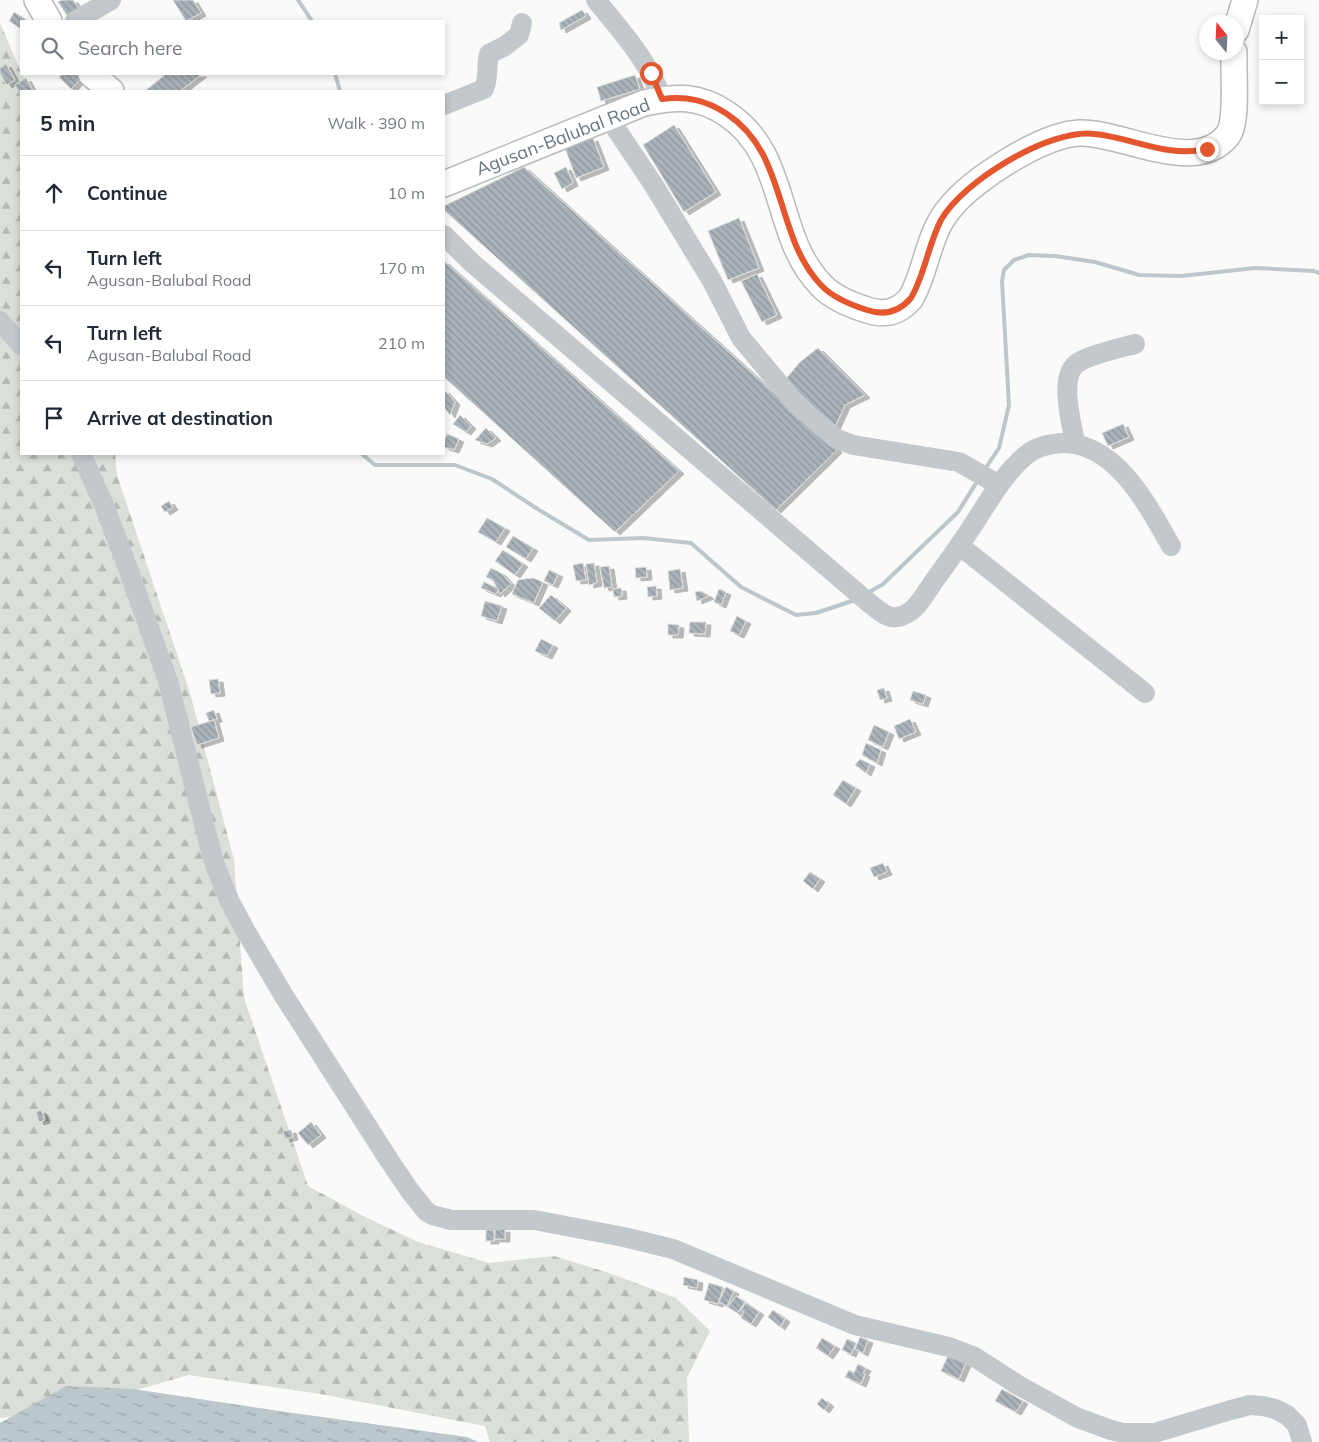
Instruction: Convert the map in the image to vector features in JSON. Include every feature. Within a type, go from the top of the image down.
[{"type":"main road","points":[[37,0],[47,20]]},
{"type":"main road","points":[[1240,15],[1244,0]]},
{"type":"main road","name":"Agusan-Balubal Road","points":[[445,184],[644,103],[677,97],[696,99],[708,103],[730,116],[747,131],[760,148],[769,164],[800,255],[821,285],[851,305],[883,314],[905,306],[911,298],[933,238],[949,208],[973,184],[1040,145],[1058,137],[1078,133],[1096,134],[1175,152],[1192,153],[1218,144],[1228,134],[1233,122],[1234,60]]},
{"type":"main road","points":[[92,75],[110,90]]},
{"type":"street","points":[[77,20],[111,0]]},
{"type":"street","points":[[596,0],[638,50],[658,87],[662,99]]},
{"type":"street","points":[[445,105],[484,88],[487,81],[489,54],[505,46],[519,35],[522,23]]},
{"type":"street","points":[[608,117],[653,184],[712,281],[741,338],[796,404],[835,438],[853,445],[959,462],[991,480]]},
{"type":"street","points":[[445,236],[470,262],[886,616],[892,618],[904,616],[911,612],[960,546],[991,480],[1026,455],[1044,446],[1056,443],[1075,443],[1094,449],[1112,461],[1143,499],[1171,546]]},
{"type":"street","points":[[0,321],[20,344]]},
{"type":"street","points":[[1075,443],[1067,384],[1071,368],[1079,361],[1135,344]]},
{"type":"street","points":[[81,455],[104,505],[168,681],[215,865],[229,900],[284,996],[389,1160],[426,1211],[432,1215],[450,1220],[534,1220],[624,1237],[673,1249],[855,1325],[949,1347],[973,1356],[1018,1385],[1078,1418],[1111,1430],[1154,1433],[1230,1410],[1250,1406],[1263,1406],[1275,1408],[1287,1415],[1297,1425],[1301,1433],[1302,1442]]},
{"type":"street","points":[[960,546],[1144,693]]},
{"type":"green space","points":[[0,23],[20,70],[20,75],[22,75],[29,90],[20,90],[20,455],[115,455],[117,475],[190,693],[234,860],[244,998],[308,1186],[365,1217],[418,1242],[489,1263],[554,1256],[609,1273],[676,1298],[710,1331],[687,1378],[689,1442],[490,1442],[485,1426],[321,1394],[189,1375],[73,1408],[0,1418]]},
{"type":"water","points":[[66,1386],[133,1389],[467,1437],[478,1442],[0,1442],[0,1423]]},
{"type":"building","points":[[73,0],[81,11],[69,18],[58,2]]},
{"type":"building","points":[[173,0],[193,0],[201,13],[185,20]]},
{"type":"building","points":[[582,10],[586,16],[561,30],[559,23]]},
{"type":"building","points":[[14,12],[26,20],[20,20],[20,28],[9,21]]},
{"type":"building","points":[[6,64],[15,80],[7,85],[0,73],[0,68]]},
{"type":"building","points":[[62,75],[83,76],[71,89],[59,77]]},
{"type":"building","points":[[165,75],[201,75],[181,90],[146,90]]},
{"type":"building","points":[[635,75],[640,89],[601,101],[597,87]]},
{"type":"building","points":[[26,78],[32,90],[20,90],[20,94],[15,85]]},
{"type":"building","points":[[674,125],[716,192],[684,212],[643,145]]},
{"type":"building","points":[[593,138],[604,167],[576,178],[565,148]]},
{"type":"building","points":[[524,167],[837,450],[776,510],[445,211],[445,206]]},
{"type":"building","points":[[566,167],[573,183],[562,189],[554,173]]},
{"type":"building","points":[[739,218],[759,268],[728,280],[708,231]]},
{"type":"building","points":[[445,262],[679,471],[615,532],[445,378]]},
{"type":"building","points":[[757,274],[777,315],[762,322],[741,281]]},
{"type":"building","points":[[818,348],[865,395],[845,405],[835,427],[785,380],[800,362]]},
{"type":"building","points":[[445,391],[455,402],[450,415],[445,408]]},
{"type":"building","points":[[460,415],[471,426],[466,432],[453,424]]},
{"type":"building","points":[[1123,424],[1129,437],[1108,446],[1102,433]]},
{"type":"building","points":[[486,428],[496,438],[487,444],[475,440]]},
{"type":"building","points":[[447,434],[459,439],[454,450],[445,447]]},
{"type":"building","points":[[169,501],[173,507],[165,512],[161,506]]},
{"type":"building","points":[[487,518],[505,528],[496,542],[478,532]]},
{"type":"building","points":[[513,536],[533,548],[526,559],[506,547]]},
{"type":"building","points":[[503,550],[523,564],[515,575],[495,561]]},
{"type":"building","points":[[583,563],[586,580],[576,581],[573,565]]},
{"type":"building","points":[[594,563],[597,583],[589,585],[586,564]]},
{"type":"building","points":[[609,566],[612,587],[604,588],[600,567]]},
{"type":"building","points":[[646,567],[647,577],[636,578],[635,568]]},
{"type":"building","points":[[491,568],[501,573],[511,584],[500,594],[493,580],[486,577]]},
{"type":"building","points":[[680,569],[683,588],[670,590],[668,571]]},
{"type":"building","points":[[549,570],[558,574],[553,585],[544,581]]},
{"type":"building","points":[[533,578],[543,582],[534,603],[512,594],[518,580]]},
{"type":"building","points":[[484,582],[499,589],[496,594],[481,588]]},
{"type":"building","points":[[656,586],[657,596],[648,597],[647,587]]},
{"type":"building","points":[[621,588],[622,596],[614,597],[613,589]]},
{"type":"building","points":[[719,589],[726,592],[721,605],[714,602]]},
{"type":"building","points":[[701,591],[709,596],[697,601],[695,592]]},
{"type":"building","points":[[551,595],[566,608],[555,621],[539,608]]},
{"type":"building","points":[[485,601],[502,606],[497,621],[481,616]]},
{"type":"building","points":[[737,616],[746,621],[739,635],[730,631]]},
{"type":"building","points":[[690,622],[706,622],[705,634],[689,633]]},
{"type":"building","points":[[668,624],[679,625],[678,635],[668,635]]},
{"type":"building","points":[[541,639],[553,645],[547,656],[535,651]]},
{"type":"building","points":[[218,679],[220,693],[211,694],[209,680]]},
{"type":"building","points":[[884,688],[887,698],[880,700],[877,690]]},
{"type":"building","points":[[913,691],[926,695],[923,704],[910,700]]},
{"type":"building","points":[[214,710],[217,719],[209,721],[206,713]]},
{"type":"building","points":[[910,719],[916,732],[899,739],[894,726]]},
{"type":"building","points":[[214,720],[219,738],[197,745],[191,727]]},
{"type":"building","points":[[874,725],[889,732],[883,747],[868,740]]},
{"type":"building","points":[[866,743],[881,750],[877,763],[862,755]]},
{"type":"building","points":[[860,759],[870,764],[866,773],[855,765]]},
{"type":"building","points":[[843,780],[856,788],[846,804],[833,795]]},
{"type":"building","points":[[883,863],[887,872],[874,877],[870,868]]},
{"type":"building","points":[[810,872],[820,879],[813,889],[803,881]]},
{"type":"building","points":[[41,1110],[45,1120],[39,1122],[36,1112]]},
{"type":"building","points":[[311,1122],[321,1135],[308,1145],[298,1133]]},
{"type":"building","points":[[291,1130],[293,1137],[285,1139],[283,1131]]},
{"type":"building","points":[[505,1229],[505,1239],[495,1239],[495,1230]]},
{"type":"building","points":[[486,1230],[494,1230],[494,1241],[486,1241]]},
{"type":"building","points":[[684,1277],[698,1280],[697,1288],[683,1285]]},
{"type":"building","points":[[709,1283],[723,1287],[718,1304],[704,1300]]},
{"type":"building","points":[[726,1287],[734,1291],[727,1306],[719,1302]]},
{"type":"building","points":[[736,1296],[745,1302],[737,1313],[728,1307]]},
{"type":"building","points":[[746,1303],[759,1312],[751,1324],[741,1318],[744,1312],[741,1310]]},
{"type":"building","points":[[773,1310],[785,1319],[780,1327],[768,1317]]},
{"type":"building","points":[[860,1337],[868,1340],[863,1353],[855,1349]]},
{"type":"building","points":[[822,1338],[835,1346],[828,1356],[816,1348]]},
{"type":"building","points":[[847,1339],[856,1343],[851,1354],[842,1350]]},
{"type":"building","points":[[948,1356],[966,1363],[959,1379],[941,1371]]},
{"type":"building","points":[[858,1364],[866,1368],[861,1384],[845,1377],[849,1370],[854,1373]]},
{"type":"building","points":[[1002,1389],[1023,1401],[1016,1412],[995,1401]]},
{"type":"building","points":[[822,1398],[829,1404],[824,1410],[817,1404]]},
{"type":"waterway","points":[[298,0],[311,20]]},
{"type":"waterway","points":[[335,75],[340,90]]},
{"type":"waterway","points":[[985,469],[999,448],[1009,405],[1002,281],[1004,270],[1014,260],[1029,255],[1055,256],[1095,262],[1139,275],[1181,276],[1255,268],[1314,271],[1319,273]]},
{"type":"waterway","points":[[363,455],[375,465],[455,465],[492,479],[589,540],[643,538],[691,543],[741,587],[796,615],[816,613],[855,600]]},
{"type":"waterway","points":[[867,593],[882,585],[958,512],[978,480]]},
{"type":"route","points":[[651,73],[662,99],[677,97],[696,99],[708,103],[730,116],[753,136],[769,164],[800,255],[808,269],[821,285],[834,295],[851,305],[883,314],[905,306],[911,298],[933,238],[949,208],[973,184],[1004,164],[1040,145],[1058,137],[1078,133],[1096,134],[1175,152],[1192,153],[1207,149]]}]
